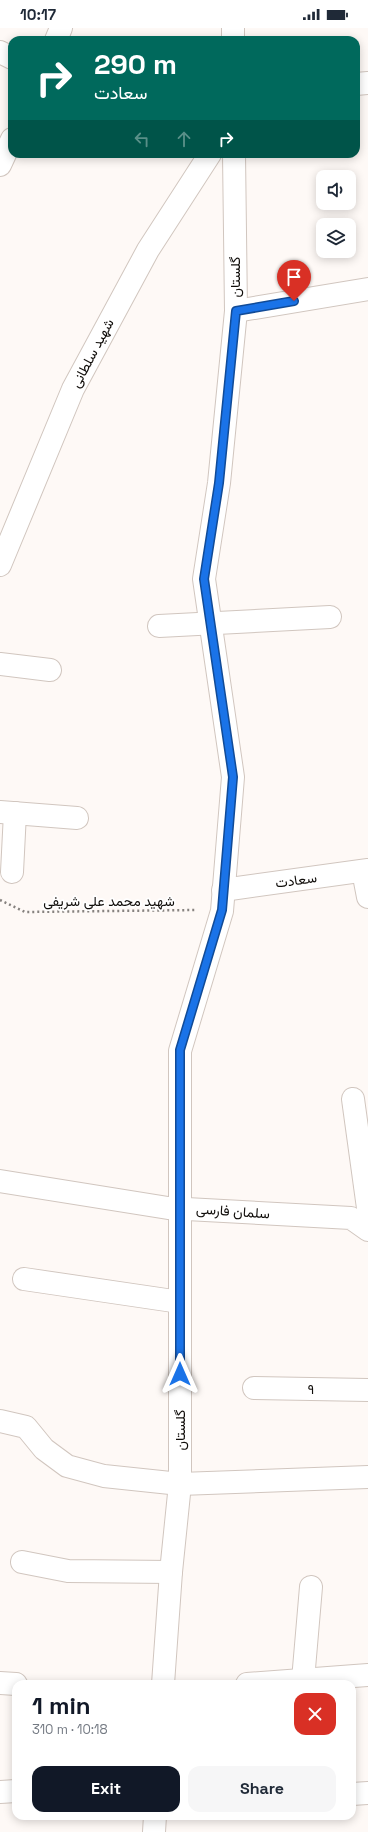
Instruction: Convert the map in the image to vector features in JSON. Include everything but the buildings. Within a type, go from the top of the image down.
[{"type":"street","points":[[0,165],[8,148]]},
{"type":"street","name":"شهید سلطانی","points":[[0,566],[5,540],[72,389],[148,250],[207,158]]},
{"type":"street","name":"گلستان","points":[[163,1680],[171,1572],[180,1484],[180,1050],[222,900],[233,777],[204,579],[219,483],[236,311],[234,158]]},
{"type":"street","points":[[236,311],[368,289]]},
{"type":"street","points":[[159,626],[330,617]]},
{"type":"street","points":[[0,665],[50,672]]},
{"type":"street","points":[[12,872],[8,812],[77,818]]},
{"type":"street","points":[[366,870],[368,897]]},
{"type":"street","name":"سعادت","points":[[222,900],[366,870]]},
{"type":"street","points":[[353,1100],[368,1208]]},
{"type":"street","name":"سلمان فارسی","points":[[0,1181],[168,1208],[351,1218],[368,1230]]},
{"type":"street","points":[[24,1279],[180,1302]]},
{"type":"street","name":"۹","points":[[254,1388],[368,1390]]},
{"type":"street","points":[[0,1421],[26,1427],[44,1449],[67,1466],[104,1476],[180,1484],[368,1477]]},
{"type":"street","points":[[22,1562],[68,1572],[171,1572]]},
{"type":"street","points":[[311,1587],[303,1680],[368,1675]]},
{"type":"street","points":[[0,1684],[12,1684]]},
{"type":"street","points":[[0,1792],[12,1791]]},
{"type":"street","points":[[356,1794],[368,1793]]},
{"type":"street","points":[[154,1832],[155,1820]]},
{"type":"path","name":"شهید محمد علی شریفی","points":[[0,900],[25,912],[222,900]]},
{"type":"route","points":[[180,1374],[180,1050],[222,910],[233,777],[204,579],[219,483],[236,311],[294,301]]}]
